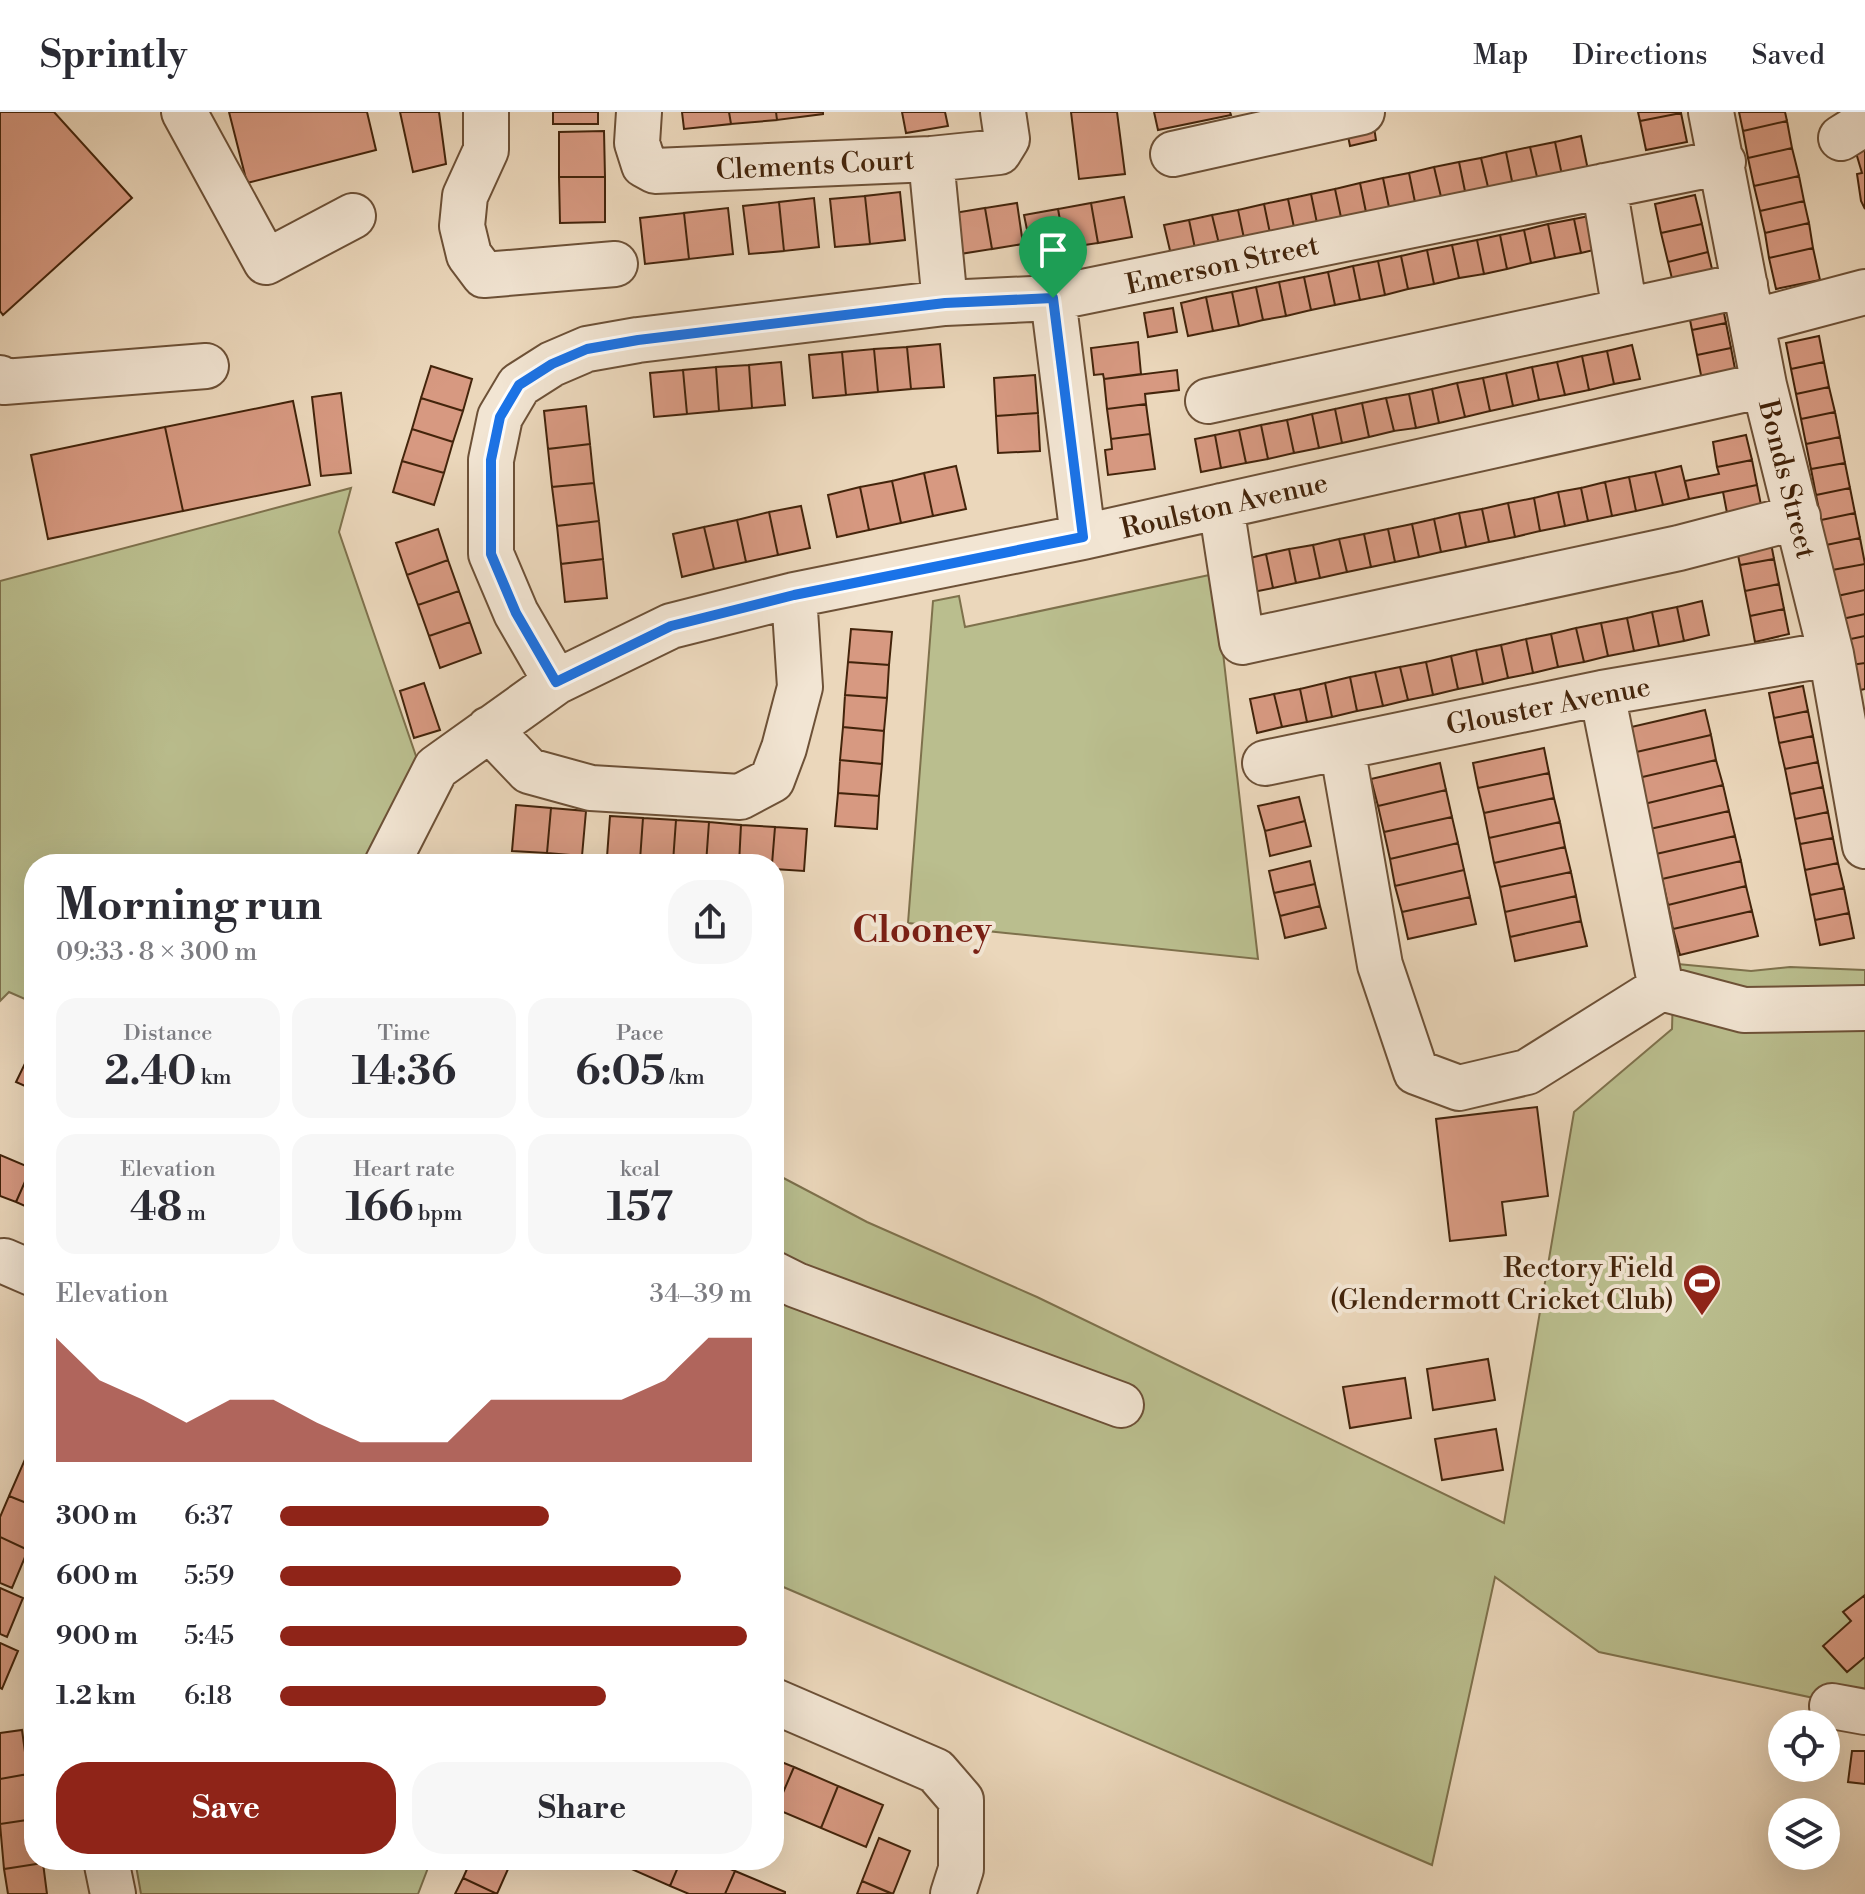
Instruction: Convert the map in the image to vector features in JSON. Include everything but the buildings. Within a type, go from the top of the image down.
[{"type":"street","points":[[184,112],[266,262],[353,216]]},
{"type":"street","points":[[486,112],[486,150],[465,196],[462,226],[469,255],[484,275],[615,264]]},
{"type":"street","name":"Clements Court","points":[[639,112],[637,143],[644,165],[655,171],[931,159],[999,152],[1007,139],[1003,112]]},
{"type":"street","points":[[1173,154],[1362,112]]},
{"type":"street","name":"Bonds Street","points":[[1711,112],[1764,385],[1831,654],[1865,846]]},
{"type":"street","points":[[931,159],[945,303]]},
{"type":"street","name":"Emerson Street","points":[[556,682],[516,613],[491,554],[491,460],[500,417],[519,385],[552,364],[587,349],[653,338],[945,303],[1053,298],[1723,162]]},
{"type":"street","points":[[1604,186],[1625,311]]},
{"type":"street","points":[[1208,401],[1625,311],[1748,304],[1865,292]]},
{"type":"street","points":[[1053,298],[1083,537]]},
{"type":"street","points":[[0,378],[4,382],[206,366]]},
{"type":"street","name":"Roulston Avenue","points":[[392,854],[436,768],[556,682],[671,626],[794,595],[1083,537],[1764,385]]},
{"type":"street","points":[[1221,506],[1242,642],[1679,548],[1798,517]]},
{"type":"street","points":[[489,729],[529,771],[591,788],[740,797],[772,780],[784,748],[800,687],[794,595]]},
{"type":"street","name":"Glouster Avenue","points":[[1265,763],[1602,693],[1831,654]]},
{"type":"street","points":[[1602,693],[1661,988]]},
{"type":"street","points":[[1342,747],[1380,965],[1416,1072],[1459,1088],[1527,1072],[1661,988],[1744,1010],[1865,1008]]},
{"type":"street","points":[[784,1279],[1121,1405]]},
{"type":"street","points":[[784,1705],[936,1771],[961,1800],[961,1869],[953,1894]]},
{"type":"street","points":[[108,1870],[113,1894]]},
{"type":"green space","points":[[351,488],[339,532],[417,759],[369,854],[24,854],[24,999],[9,992],[0,1001],[0,581]]},
{"type":"green space","points":[[1214,574],[1258,959],[908,923],[933,601],[959,596],[965,627]]},
{"type":"green space","points":[[1667,963],[1751,971],[1790,967],[1865,970],[1865,1709],[1599,1652],[1495,1577],[1432,1865],[784,1587],[784,1178],[867,1222],[1037,1297],[1504,1523],[1574,1112],[1672,1029],[1673,993]]},
{"type":"green space","points":[[137,1870],[427,1870],[418,1894],[141,1894]]},
{"type":"place","name":"Rectory Field (Glendermott Cricket Club)","points":[[1702,1317]]},
{"type":"district","name":"Clooney","points":[[922,929]]},
{"type":"route","points":[[1053,298],[1083,537],[794,595],[671,626],[556,682],[516,613],[491,554],[491,460],[500,417],[519,385],[552,364],[587,349],[638,340],[945,303],[1053,298]]}]
